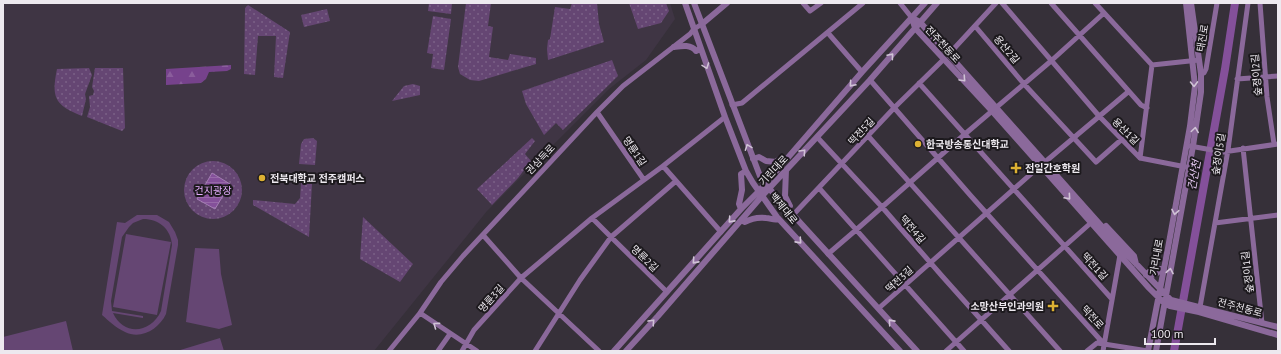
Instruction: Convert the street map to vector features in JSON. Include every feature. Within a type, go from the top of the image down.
[{"type":"street","name":"백제대로","points":[[685,3],[700,49],[746,171],[760,194],[779,219],[900,351]]},
{"type":"street","name":"백제대로","points":[[694,3],[753,159],[767,186],[917,351]]},
{"type":"street","name":"권삼득로","points":[[389,351],[420,313],[441,282],[597,112],[623,86],[674,48],[694,29],[727,3]]},
{"type":"street","points":[[803,3],[810,11],[821,3]]},
{"type":"street","points":[[732,106],[742,103],[863,3]]},
{"type":"street","points":[[900,3],[912,18]]},
{"type":"street","name":"기린대로","points":[[626,351],[741,220],[785,160],[925,3]]},
{"type":"street","name":"기린대로","points":[[767,186],[786,170],[870,80],[937,3]]},
{"type":"street","points":[[949,54],[996,3]]},
{"type":"street","points":[[1002,3],[1051,61]]},
{"type":"street","points":[[1051,3],[1128,92],[1140,105],[1147,108]]},
{"type":"street","points":[[1095,3],[1152,65],[1140,158],[1186,166]]},
{"type":"street","name":"가리내로","points":[[1148,351],[1186,166],[1192,146],[1201,92],[1201,74],[1196,60],[1186,3]]},
{"type":"street","name":"가리내로","points":[[1191,3],[1196,60],[1192,146]]},
{"type":"street","name":"태진로","points":[[1201,74],[1204,73],[1206,69],[1217,3]]},
{"type":"street","name":"숲정이5길","points":[[1199,308],[1215,223],[1248,3]]},
{"type":"street","name":"숲정이2길","points":[[1192,146],[1225,151],[1276,144],[1267,97],[1260,3]]},
{"type":"street","points":[[828,254],[1051,61],[1104,13]]},
{"type":"street","name":"전주천동로","points":[[912,18],[920,22],[949,54],[994,109],[1093,221],[1120,255],[1158,297],[1168,301]]},
{"type":"street","name":"전주천동로","points":[[912,18],[915,28],[994,109]]},
{"type":"street","name":"용산2길","points":[[975,26],[1024,84],[1074,138]]},
{"type":"street","points":[[828,33],[862,72]]},
{"type":"street","points":[[674,48],[687,46],[694,48],[696,51],[700,49]]},
{"type":"street","name":"떡전5길","points":[[793,215],[895,107],[944,59]]},
{"type":"street","points":[[1152,65],[1196,60]]},
{"type":"street","name":"용산1길","points":[[1051,61],[1121,140],[1140,158]]},
{"type":"street","points":[[1237,78],[1278,76]]},
{"type":"street","points":[[870,80],[971,196],[987,212]]},
{"type":"street","points":[[919,83],[1064,245]]},
{"type":"street","name":"용산1길","points":[[1043,164],[1128,92]]},
{"type":"street","name":"명륜1길","points":[[597,112],[644,180],[725,117]]},
{"type":"street","points":[[868,136],[1060,351]]},
{"type":"street","name":"떡전4길","points":[[817,137],[882,207],[930,263]]},
{"type":"street","points":[[1074,138],[1096,162],[1121,140]]},
{"type":"street","points":[[1243,148],[1251,219]]},
{"type":"street","points":[[753,159],[759,157],[766,161],[776,162],[780,159],[785,160]]},
{"type":"street","name":"전주천동로","points":[[1043,164],[1082,204],[1093,221],[1146,275],[1168,301]]},
{"type":"street","name":"떡전3길","points":[[879,308],[1043,164]]},
{"type":"street","name":"명륜1길","points":[[663,166],[721,232]]},
{"type":"street","name":"가리내로","points":[[1156,351],[1168,301],[1186,166]]},
{"type":"street","points":[[786,170],[785,196],[790,206],[787,209]]},
{"type":"street","points":[[741,210],[739,204],[742,190],[740,174],[746,171]]},
{"type":"street","points":[[592,218],[644,180]]},
{"type":"street","points":[[535,351],[580,280],[611,237],[676,181]]},
{"type":"street","points":[[819,188],[964,351]]},
{"type":"street","name":"기린대로","points":[[614,351],[741,210],[760,194]]},
{"type":"street","points":[[1082,204],[1085,202],[1134,256],[1136,265]]},
{"type":"street","name":"떡전로","points":[[987,212],[1104,344],[1148,351]]},
{"type":"street","points":[[1215,223],[1278,215]]},
{"type":"street","points":[[741,220],[745,222],[757,217],[765,217],[775,220],[779,219]]},
{"type":"street","name":"명륜3길","points":[[462,351],[474,330],[521,278],[592,218]]},
{"type":"street","name":"명륜2길","points":[[592,218],[667,292]]},
{"type":"street","name":"숲정이1길","points":[[1251,219],[1262,323]]},
{"type":"street","points":[[946,351],[1039,270],[1064,245],[1093,221]]},
{"type":"street","points":[[483,235],[521,278],[599,351]]},
{"type":"street","name":"떡전1길","points":[[1064,245],[1112,298]]},
{"type":"street","name":"떡전1길","points":[[1103,351],[1120,255]]},
{"type":"street","points":[[930,263],[1010,351]]},
{"type":"street","points":[[1146,275],[1149,272],[1152,275],[1157,273],[1160,269],[1164,270]]},
{"type":"street","points":[[1168,301],[1199,308]]},
{"type":"street","name":"전주천동로","points":[[1199,308],[1278,327]]},
{"type":"street","name":"전주천동로","points":[[1199,308],[1278,335]]},
{"type":"street","points":[[420,313],[476,351]]},
{"type":"street","points":[[438,351],[450,334]]},
{"type":"street","points":[[1087,351],[1097,343],[1104,344]]},
{"type":"shaded area","name":"전북대학교 전주캠퍼스","points":[[3,3],[670,3],[675,19],[646,60],[609,89],[487,211],[374,351],[3,351]]},
{"type":"shaded area","points":[[212,173],[230,184],[215,209],[197,199]]},
{"type":"green space","points":[[429,3],[452,3],[451,14],[428,11]]},
{"type":"green space","points":[[466,3],[491,3],[488,26],[493,27],[489,57],[508,60],[510,54],[536,58],[536,64],[479,81],[470,80],[460,74],[458,67]]},
{"type":"green space","points":[[572,3],[597,3],[599,24],[604,42],[548,60],[548,40],[550,39],[555,7],[570,9]]},
{"type":"green space","points":[[629,3],[666,3],[669,11],[661,23],[638,29]]},
{"type":"green space","points":[[248,5],[290,32],[283,78],[274,77],[276,36],[258,36],[255,75],[244,74],[245,8]]},
{"type":"green space","points":[[327,9],[330,21],[304,27],[301,15]]},
{"type":"green space","points":[[433,16],[451,19],[444,70],[431,68],[433,54],[427,53]]},
{"type":"green space","points":[[612,60],[618,76],[563,130],[556,123],[544,135],[526,104],[522,91]]},
{"type":"green space","points":[[231,65],[231,69],[227,71],[209,72],[206,79],[201,83],[166,85],[166,69]]},
{"type":"green space","points":[[89,68],[92,75],[85,94],[86,99],[82,116],[66,108],[57,99],[55,94],[55,79],[57,69]]},
{"type":"green space","points":[[95,68],[123,68],[125,128],[122,131],[87,117],[90,107],[89,96],[93,95],[94,91],[92,87]]},
{"type":"green space","points":[[413,84],[420,86],[420,95],[392,101],[404,86]]},
{"type":"green space","points":[[313,138],[317,141],[315,165],[299,164],[301,144],[304,139]]},
{"type":"green space","points":[[532,138],[535,141],[525,154],[531,161],[518,178],[492,205],[477,189]]},
{"type":"green space","name":"건지광장","points":[[213,161],[229,166],[237,174],[242,190],[237,206],[229,214],[213,219],[197,214],[189,206],[184,190],[189,174],[197,166]]},
{"type":"green space","points":[[301,183],[312,184],[309,237],[253,205],[253,200],[295,204],[300,198]]},
{"type":"green space","points":[[137,215],[157,215],[169,222],[178,240],[166,314],[159,324],[149,332],[137,335],[122,330],[102,315],[117,222],[125,223]],"holes":[[[143,219],[149,219],[159,223],[167,230],[172,245],[161,311],[151,324],[144,328],[130,329],[118,321],[113,313],[143,318],[143,316],[112,311],[111,301],[122,237],[133,223]]]},
{"type":"green space","points":[[363,217],[413,264],[400,282],[360,259]]},
{"type":"green space","points":[[126,234],[171,242],[157,315],[113,307]]},
{"type":"green space","points":[[195,248],[219,249],[221,274],[232,325],[219,329],[186,322]]},
{"type":"green space","points":[[66,321],[73,351],[3,351],[3,337]]},
{"type":"green space","points":[[220,338],[224,351],[177,351]]},
{"type":"waterway","name":"건산천","points":[[1174,351],[1225,69],[1235,3]]},
{"type":"place","name":"한국방송통신대학교","points":[[918,144]]},
{"type":"place","name":"전일간호학원","points":[[1016,168]]},
{"type":"place","name":"전북대학교 전주캠퍼스","points":[[262,178]]},
{"type":"place","name":"소망산부인과의원","points":[[1053,306]]}]
